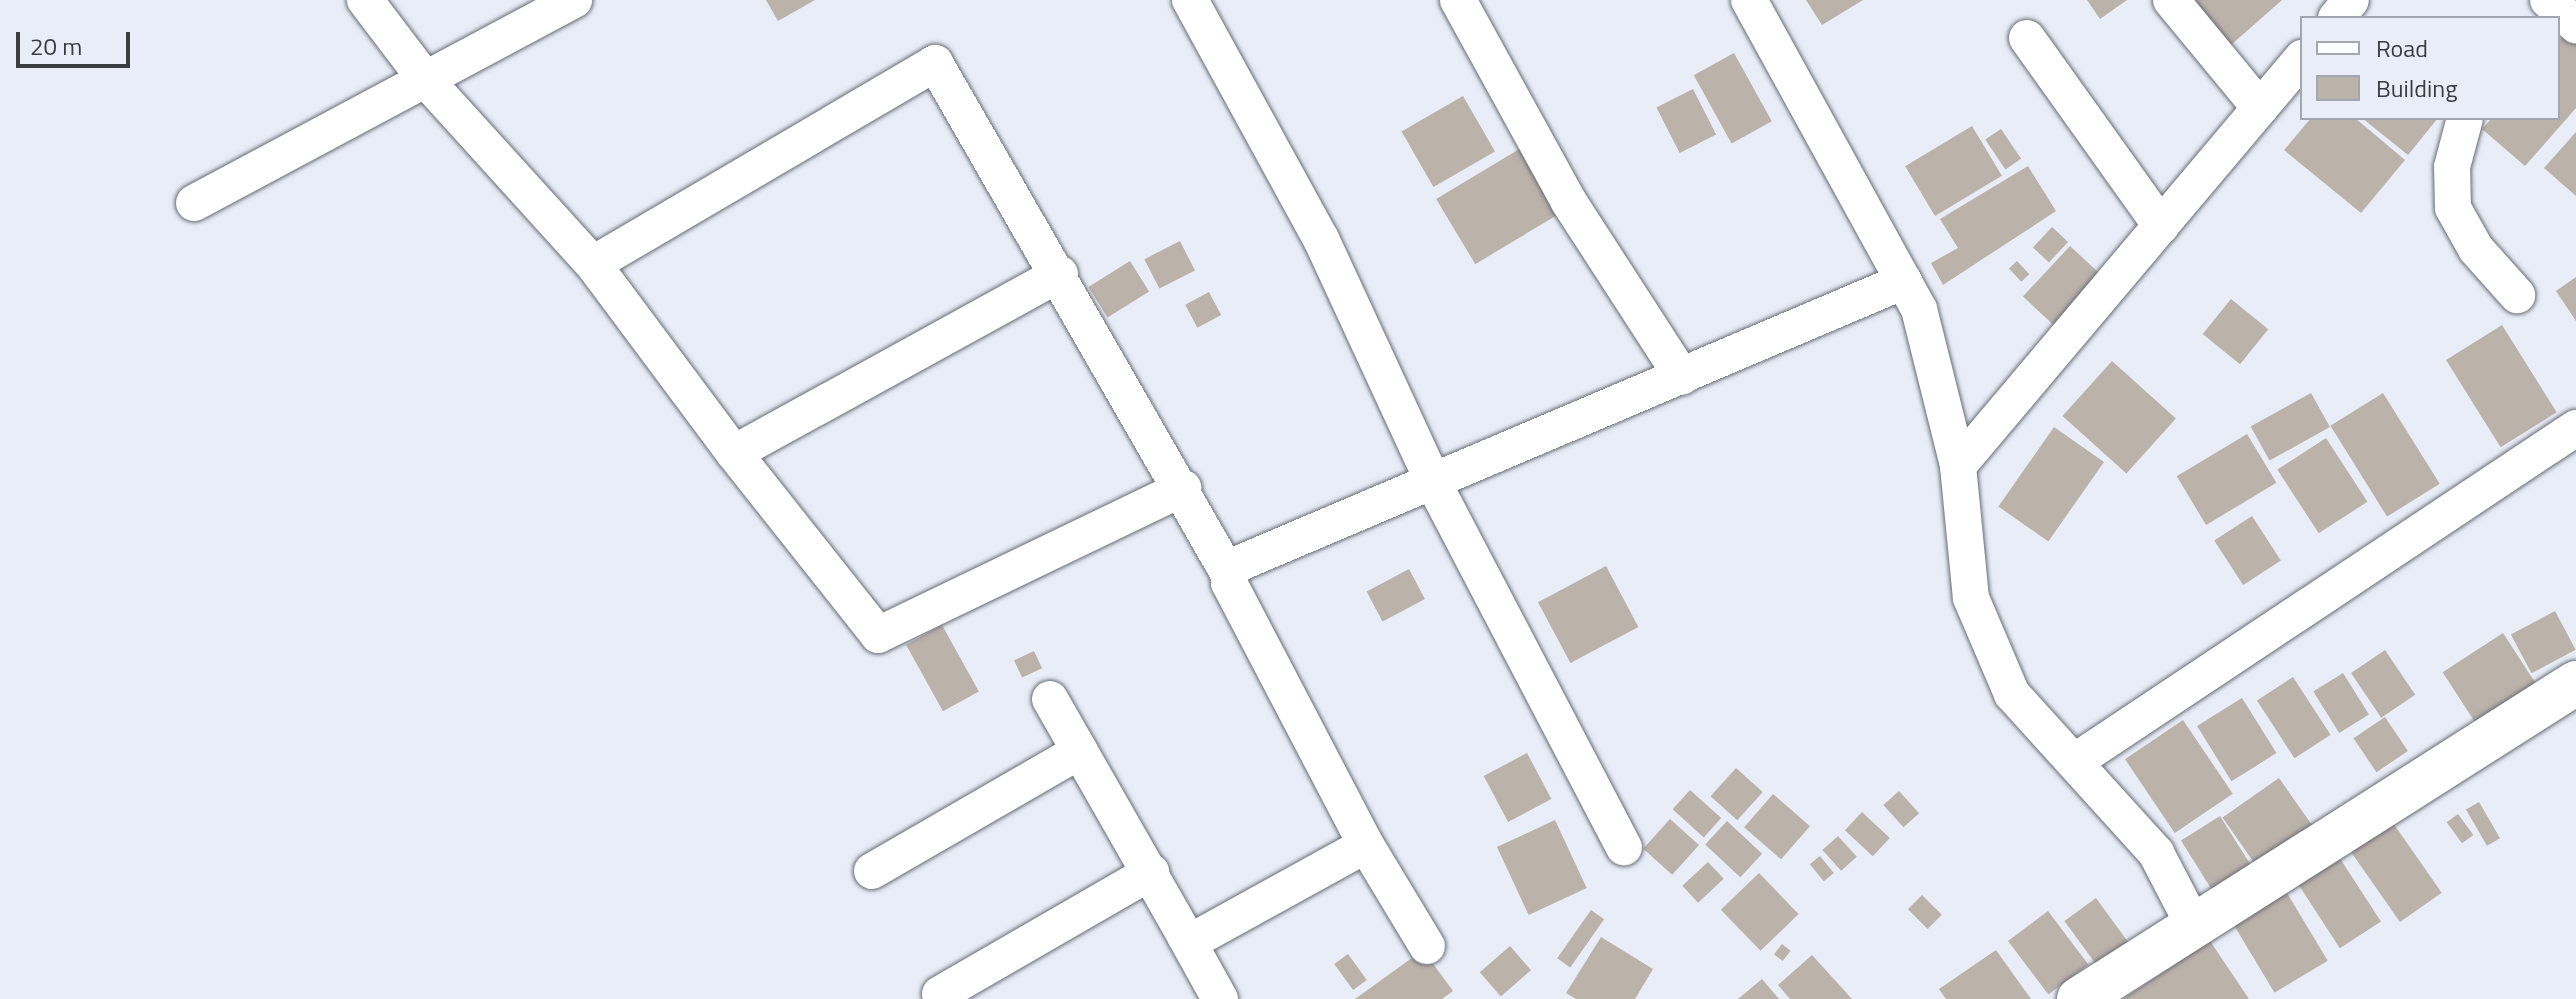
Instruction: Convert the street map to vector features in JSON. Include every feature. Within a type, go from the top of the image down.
[{"type":"street","points":[[365,0],[425,79],[593,264],[734,453],[878,635],[1183,488]]},
{"type":"street","points":[[1190,0],[1321,239],[1434,484],[1624,847]]},
{"type":"street","points":[[1458,0],[1569,202],[1682,377]]},
{"type":"street","points":[[1749,0],[1919,309],[1958,466],[1971,598],[2012,694],[2156,853],[2194,926]]},
{"type":"street","points":[[2171,0],[2260,108]]},
{"type":"street","points":[[2338,16],[2351,0]]},
{"type":"street","points":[[194,203],[425,79],[556,4]]},
{"type":"street","points":[[2027,38],[2161,226]]},
{"type":"street","points":[[1958,466],[2300,60]]},
{"type":"street","points":[[593,264],[935,63],[1183,488],[1366,845],[1427,946]]},
{"type":"street","points":[[2464,120],[2452,167],[2453,208],[2476,249],[2517,295]]},
{"type":"street","points":[[734,453],[1060,274]]},
{"type":"street","points":[[1228,573],[1904,281]]},
{"type":"street","points":[[2074,762],[2576,428]]},
{"type":"street","points":[[2079,999],[2576,683]]},
{"type":"street","points":[[1050,699],[1151,872],[1220,999]]},
{"type":"street","points":[[872,871],[1080,751]]},
{"type":"street","points":[[1185,936],[1201,936],[1366,845]]},
{"type":"street","points":[[940,994],[1151,872]]},
{"type":"building","points":[[766,0],[815,0],[778,21]]},
{"type":"building","points":[[1806,0],[1863,0],[1822,25]]},
{"type":"building","points":[[2087,0],[2127,0],[2100,19]]},
{"type":"building","points":[[2190,0],[2282,0],[2231,45]]},
{"type":"building","points":[[2569,29],[2576,36],[2576,108],[2525,166],[2482,129],[2490,120],[2560,120],[2560,40]]},
{"type":"building","points":[[1734,53],[1772,121],[1732,144],[1694,75]]},
{"type":"building","points":[[1693,89],[1716,134],[1680,153],[1656,108]]},
{"type":"building","points":[[1463,96],[1495,151],[1434,187],[1402,132]]},
{"type":"building","points":[[2309,120],[2357,120],[2405,160],[2361,213],[2284,150]]},
{"type":"building","points":[[2364,120],[2436,120],[2408,155]]},
{"type":"building","points":[[1972,126],[2002,176],[1935,216],[1905,166]]},
{"type":"building","points":[[2001,129],[2021,159],[2005,169],[1985,140]]},
{"type":"building","points":[[2576,132],[2576,196],[2544,168]]},
{"type":"building","points":[[1521,148],[1560,213],[1475,264],[1436,199]]},
{"type":"building","points":[[2028,166],[2056,211],[1943,285],[1931,263],[1958,248],[1940,219]]},
{"type":"building","points":[[2052,227],[2068,242],[2049,262],[2033,247]]},
{"type":"building","points":[[1180,241],[1195,270],[1159,289],[1144,259]]},
{"type":"building","points":[[2070,246],[2104,278],[2057,329],[2023,296]]},
{"type":"building","points":[[1130,261],[1149,292],[1108,317],[1088,287]]},
{"type":"building","points":[[2017,261],[2029,274],[2021,282],[2009,269]]},
{"type":"building","points":[[2576,277],[2576,321],[2556,291]]},
{"type":"building","points":[[1209,292],[1221,315],[1197,328],[1185,305]]},
{"type":"building","points":[[2231,299],[2268,329],[2240,364],[2203,334]]},
{"type":"building","points":[[2502,325],[2557,412],[2501,447],[2446,360]]},
{"type":"building","points":[[2112,361],[2176,419],[2126,474],[2062,416]]},
{"type":"building","points":[[2311,393],[2330,427],[2270,461],[2251,426]]},
{"type":"building","points":[[2383,393],[2440,484],[2387,517],[2330,426]]},
{"type":"building","points":[[2054,427],[2104,462],[2048,541],[1998,506]]},
{"type":"building","points":[[2247,434],[2276,483],[2206,525],[2177,476]]},
{"type":"building","points":[[2326,438],[2367,502],[2319,533],[2277,470]]},
{"type":"building","points":[[2252,516],[2281,560],[2243,585],[2214,541]]},
{"type":"building","points":[[1606,566],[1638,627],[1570,663],[1538,602]]},
{"type":"building","points":[[1409,569],[1425,599],[1383,622],[1367,592]]},
{"type":"building","points":[[2555,611],[2576,650],[2532,673],[2511,634]]},
{"type":"building","points":[[942,625],[979,691],[943,711],[906,645]]},
{"type":"building","points":[[2503,633],[2541,692],[2481,731],[2443,672]]},
{"type":"building","points":[[2385,650],[2415,695],[2381,718],[2351,673]]},
{"type":"building","points":[[1034,651],[1042,668],[1022,678],[1014,660]]},
{"type":"building","points":[[2343,673],[2369,715],[2339,733],[2313,692]]},
{"type":"building","points":[[2293,677],[2331,735],[2295,758],[2257,700]]},
{"type":"building","points":[[2242,698],[2276,753],[2231,781],[2197,726]]},
{"type":"building","points":[[2385,717],[2408,751],[2376,772],[2353,738]]},
{"type":"building","points":[[2183,720],[2233,794],[2175,833],[2125,759]]},
{"type":"building","points":[[1527,753],[1551,799],[1508,822],[1484,776]]},
{"type":"building","points":[[1736,768],[1763,792],[1737,820],[1711,796]]},
{"type":"building","points":[[2279,778],[2317,832],[2260,872],[2222,818]]},
{"type":"building","points":[[1690,790],[1721,818],[1704,837],[1673,809]]},
{"type":"building","points":[[1899,791],[1919,813],[1903,827],[1883,805]]},
{"type":"building","points":[[1773,794],[1810,826],[1781,859],[1744,827]]},
{"type":"building","points":[[2479,802],[2500,838],[2487,846],[2466,810]]},
{"type":"building","points":[[1862,812],[1890,838],[1873,856],[1845,830]]},
{"type":"building","points":[[2458,814],[2473,835],[2462,843],[2447,822]]},
{"type":"building","points":[[2220,816],[2257,875],[2218,900],[2181,840]]},
{"type":"building","points":[[1670,819],[1699,845],[1672,875],[1643,849]]},
{"type":"building","points":[[1555,820],[1587,888],[1529,915],[1497,847]]},
{"type":"building","points":[[1727,821],[1762,854],[1740,877],[1705,844]]},
{"type":"building","points":[[2393,823],[2442,893],[2400,922],[2351,852]]},
{"type":"building","points":[[1838,836],[1857,857],[1841,871],[1822,850]]},
{"type":"building","points":[[1820,856],[1834,873],[1824,881],[1810,864]]},
{"type":"building","points":[[2339,857],[2381,922],[2340,948],[2298,884]]},
{"type":"building","points":[[1708,862],[1724,879],[1698,903],[1682,886]]},
{"type":"building","points":[[1759,873],[1799,914],[1760,951],[1721,910]]},
{"type":"building","points":[[2287,893],[2328,961],[2275,993],[2234,925]]},
{"type":"building","points":[[1922,895],[1942,915],[1928,929],[1908,909]]},
{"type":"building","points":[[2096,898],[2130,944],[2098,967],[2064,921]]},
{"type":"building","points":[[1591,910],[1604,919],[1570,968],[1557,958]]},
{"type":"building","points":[[2048,911],[2088,965],[2048,995],[2008,941]]},
{"type":"building","points":[[1601,937],[1653,969],[1635,999],[1576,999],[1566,993]]},
{"type":"building","points":[[2210,941],[2249,999],[2123,999]]},
{"type":"building","points":[[1782,944],[1791,951],[1783,961],[1774,954]]},
{"type":"building","points":[[1510,946],[1531,970],[1501,996],[1480,972]]},
{"type":"building","points":[[1423,950],[1453,991],[1442,999],[1355,999]]},
{"type":"building","points":[[1996,950],[2031,999],[1946,999],[1939,989]]},
{"type":"building","points":[[1348,954],[1367,980],[1353,990],[1334,964]]},
{"type":"building","points":[[1812,955],[1852,999],[1790,999],[1778,985]]},
{"type":"building","points":[[1762,979],[1779,999],[1738,999]]}]
